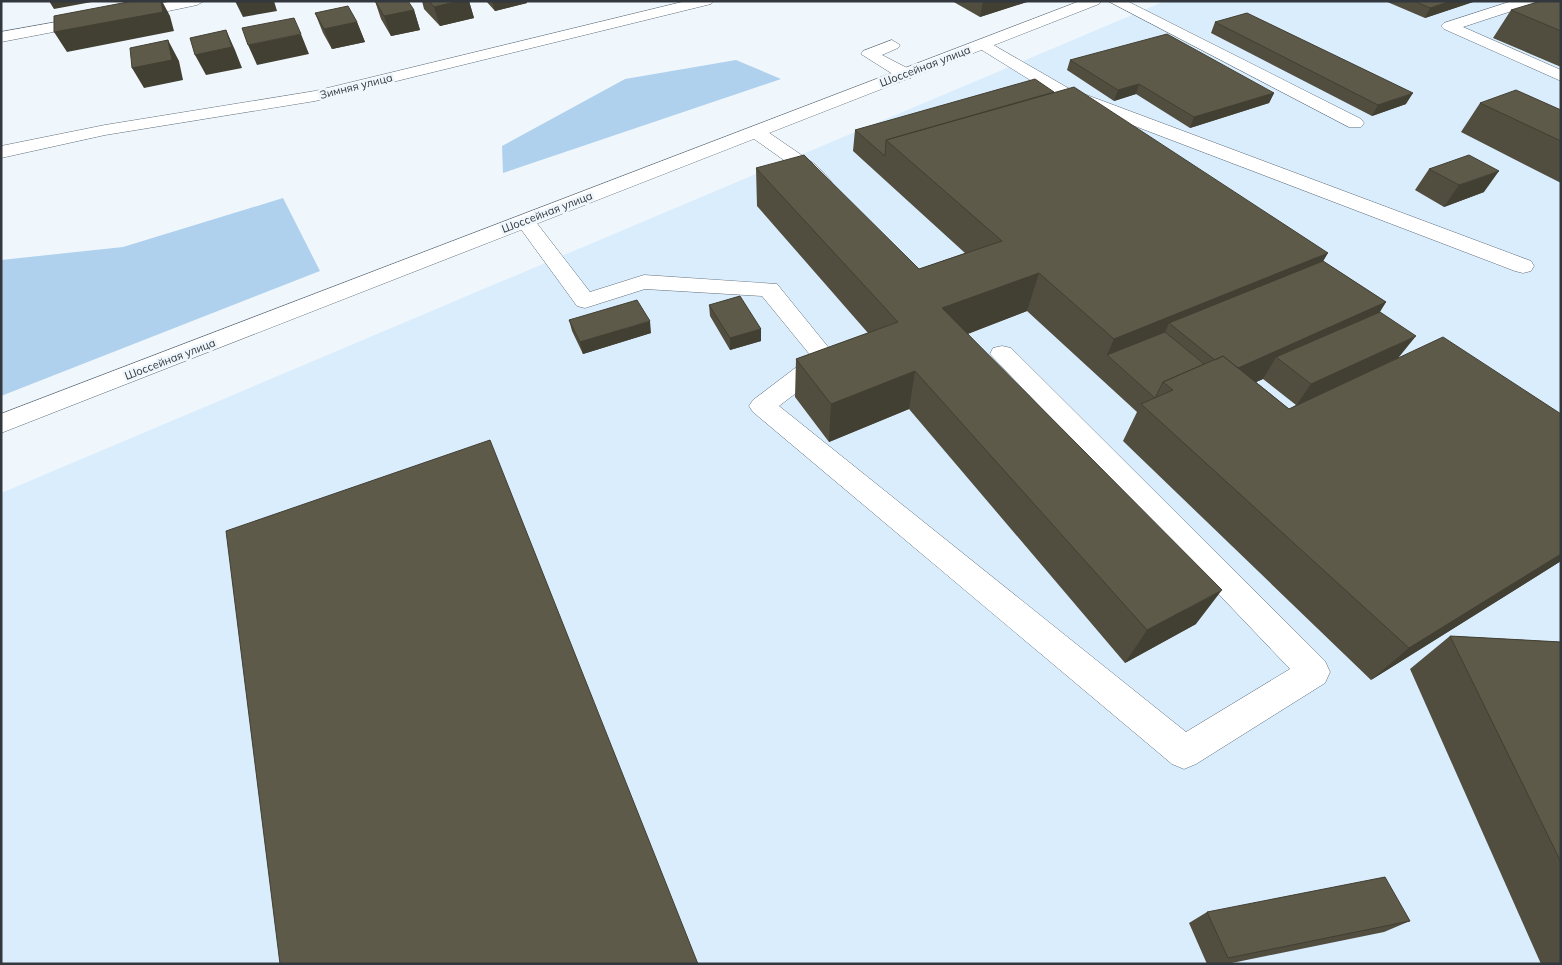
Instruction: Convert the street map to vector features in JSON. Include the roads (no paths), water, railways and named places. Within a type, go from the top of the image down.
[{"type":"main road","points":[[1,37],[197,1]]},
{"type":"main road","name":"Зимняя улица","points":[[1,152],[105,130],[315,96],[706,1]]},
{"type":"main road","name":"Шоссейная улица","points":[[1,424],[1094,1]]},
{"type":"main road","points":[[1115,1],[1355,123]]},
{"type":"main road","points":[[1528,1],[1449,26],[1561,76]]},
{"type":"main road","points":[[983,44],[1068,94],[1141,142]]},
{"type":"main road","points":[[892,45],[869,54],[905,74]]},
{"type":"main road","points":[[1068,94],[1522,266]]},
{"type":"main road","points":[[756,132],[808,169],[836,195]]},
{"type":"main road","points":[[525,221],[586,301],[644,282],[769,289],[825,358],[762,406],[1184,752],[1314,672],[1002,354]]}]
